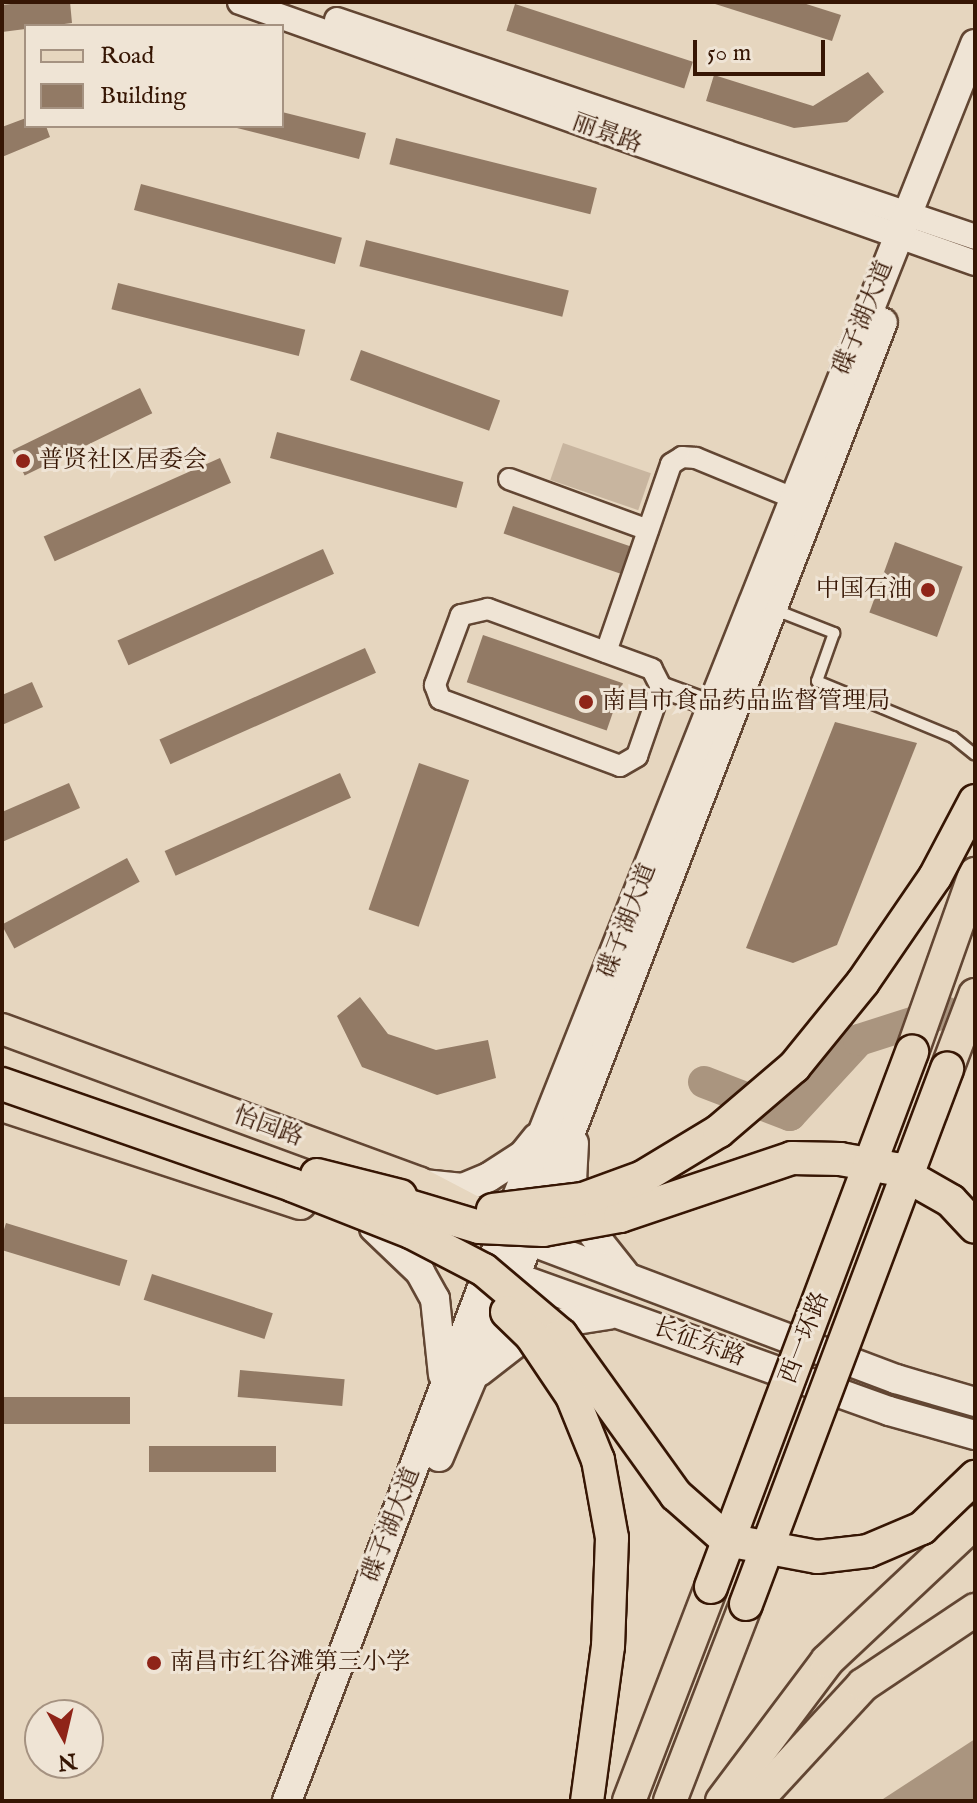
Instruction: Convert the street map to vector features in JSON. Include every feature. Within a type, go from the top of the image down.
[{"type":"highway","points":[[305,1180],[428,1204],[508,1211],[583,1199],[643,1177],[719,1131],[794,1067],[863,982],[935,877],[975,801]]},
{"type":"highway","name":"西一环路","points":[[629,1801],[975,874]]},
{"type":"highway","name":"西一环路","points":[[670,1801],[975,995]]},
{"type":"highway","points":[[2,1062],[305,1180],[484,1270],[561,1335],[676,1495],[727,1540],[817,1557],[868,1551],[922,1528],[975,1477]]},
{"type":"highway","points":[[2,1084],[305,1180],[479,1227],[543,1230],[620,1216],[792,1158],[840,1159],[895,1169],[951,1201],[975,1227]]},
{"type":"highway","points":[[305,1180],[477,1282],[531,1335],[572,1396],[598,1460],[612,1538],[608,1646],[587,1801]]},
{"type":"highway","points":[[722,1801],[827,1661],[975,1522]]},
{"type":"highway","points":[[756,1801],[863,1685],[975,1610]]},
{"type":"main road","name":"碟子湖大道","points":[[516,1234],[580,1105],[771,609],[975,44]]},
{"type":"main road","name":"碟子湖大道","points":[[287,1801],[503,1272],[550,1122],[793,498],[909,229],[975,88]]},
{"type":"main road","name":"怡园路","points":[[2,1029],[420,1183],[516,1234]]},
{"type":"main road","points":[[580,1105],[572,1178],[581,1219],[630,1279]]},
{"type":"main road","points":[[2,1106],[503,1272]]},
{"type":"main road","points":[[420,1183],[463,1188],[489,1177],[523,1155],[550,1122]]},
{"type":"main road","points":[[374,1228],[420,1272],[435,1299],[456,1388],[490,1359],[538,1326],[618,1314]]},
{"type":"main road","name":"长征东路","points":[[516,1234],[896,1379],[975,1402]]},
{"type":"main road","name":"长征东路","points":[[503,1272],[889,1411],[975,1435]]},
{"type":"main road","name":"碟子湖大道","points":[[307,1801],[456,1388]]},
{"type":"street","name":"丽景路","points":[[240,2],[909,229],[975,237]]},
{"type":"street","name":"丽景路","points":[[286,2],[909,229],[975,263]]},
{"type":"street","points":[[606,652],[671,464],[682,457],[793,498]]},
{"type":"street","points":[[509,479],[648,530]]},
{"type":"street","points":[[661,687],[637,756],[620,766],[440,699],[435,685],[461,615],[473,609],[488,609],[652,669],[661,687],[712,706]]},
{"type":"lane","points":[[771,609],[834,633],[817,681],[953,737],[975,755]]},
{"type":"shaded area","points":[[563,443],[651,473],[638,510],[550,480]]},
{"type":"shaded area","points":[[975,1739],[975,1801],[881,1801],[883,1799]]},
{"type":"pier","points":[[975,967],[975,1067],[906,994]]},
{"type":"building","points":[[70,2],[72,23],[24,24],[24,29],[2,32],[2,5]]},
{"type":"building","points":[[800,2],[841,15],[832,41],[712,3]]},
{"type":"building","points":[[515,4],[693,62],[684,88],[506,31]]},
{"type":"building","points":[[868,72],[884,92],[847,122],[794,128],[706,101],[714,75],[813,106]]},
{"type":"building","points":[[284,112],[366,133],[359,159],[237,128],[284,128]]},
{"type":"building","points":[[24,119],[24,128],[47,128],[50,137],[2,157],[2,127]]},
{"type":"building","points":[[396,138],[597,188],[590,214],[389,164]]},
{"type":"building","points":[[141,184],[342,238],[335,264],[134,210]]},
{"type":"building","points":[[366,240],[569,291],[562,317],[359,266]]},
{"type":"building","points":[[118,283],[305,330],[299,356],[111,309]]},
{"type":"building","points":[[361,350],[500,401],[489,431],[350,380]]},
{"type":"building","points":[[140,388],[152,413],[25,475],[12,450]]},
{"type":"building","points":[[277,432],[463,482],[456,508],[270,458]]},
{"type":"building","points":[[220,458],[231,483],[55,561],[44,537]]},
{"type":"building","points":[[513,506],[636,548],[626,576],[504,533]]},
{"type":"building","points":[[895,542],[963,567],[937,637],[869,612]]},
{"type":"building","points":[[323,549],[334,574],[128,665],[117,641]]},
{"type":"building","points":[[483,635],[623,683],[607,730],[467,682]]},
{"type":"building","points":[[365,648],[376,673],[170,764],[159,740]]},
{"type":"building","points":[[32,682],[43,707],[2,725],[2,695]]},
{"type":"building","points":[[835,722],[917,743],[837,945],[793,963],[746,948]]},
{"type":"building","points":[[419,763],[469,780],[419,927],[369,910]]},
{"type":"building","points":[[340,773],[351,798],[176,876],[165,851]]},
{"type":"building","points":[[69,783],[80,808],[2,842],[2,812]]},
{"type":"building","points":[[127,858],[140,882],[14,949],[2,924]]},
{"type":"building","points":[[360,997],[388,1034],[436,1050],[488,1040],[496,1078],[437,1095],[362,1067],[337,1016]]},
{"type":"building","points":[[6,1223],[127,1260],[120,1286],[2,1250]]},
{"type":"building","points":[[152,1274],[273,1313],[264,1339],[144,1300]]},
{"type":"building","points":[[240,1370],[345,1379],[342,1406],[238,1397]]},
{"type":"building","points":[[3,1397],[130,1397],[130,1424],[3,1424]]},
{"type":"building","points":[[149,1446],[276,1446],[276,1472],[149,1472]]},
{"type":"waterway","points":[[704,1082],[790,1115],[859,1040],[946,1012]]},
{"type":"place","name":"普贤社区居委会","points":[[23,461]]},
{"type":"place","name":"中国石油","points":[[928,590]]},
{"type":"place","name":"南昌市食品药品监督管理局","points":[[586,702]]},
{"type":"place","name":"南昌市红谷滩第三小学","points":[[154,1663]]}]
